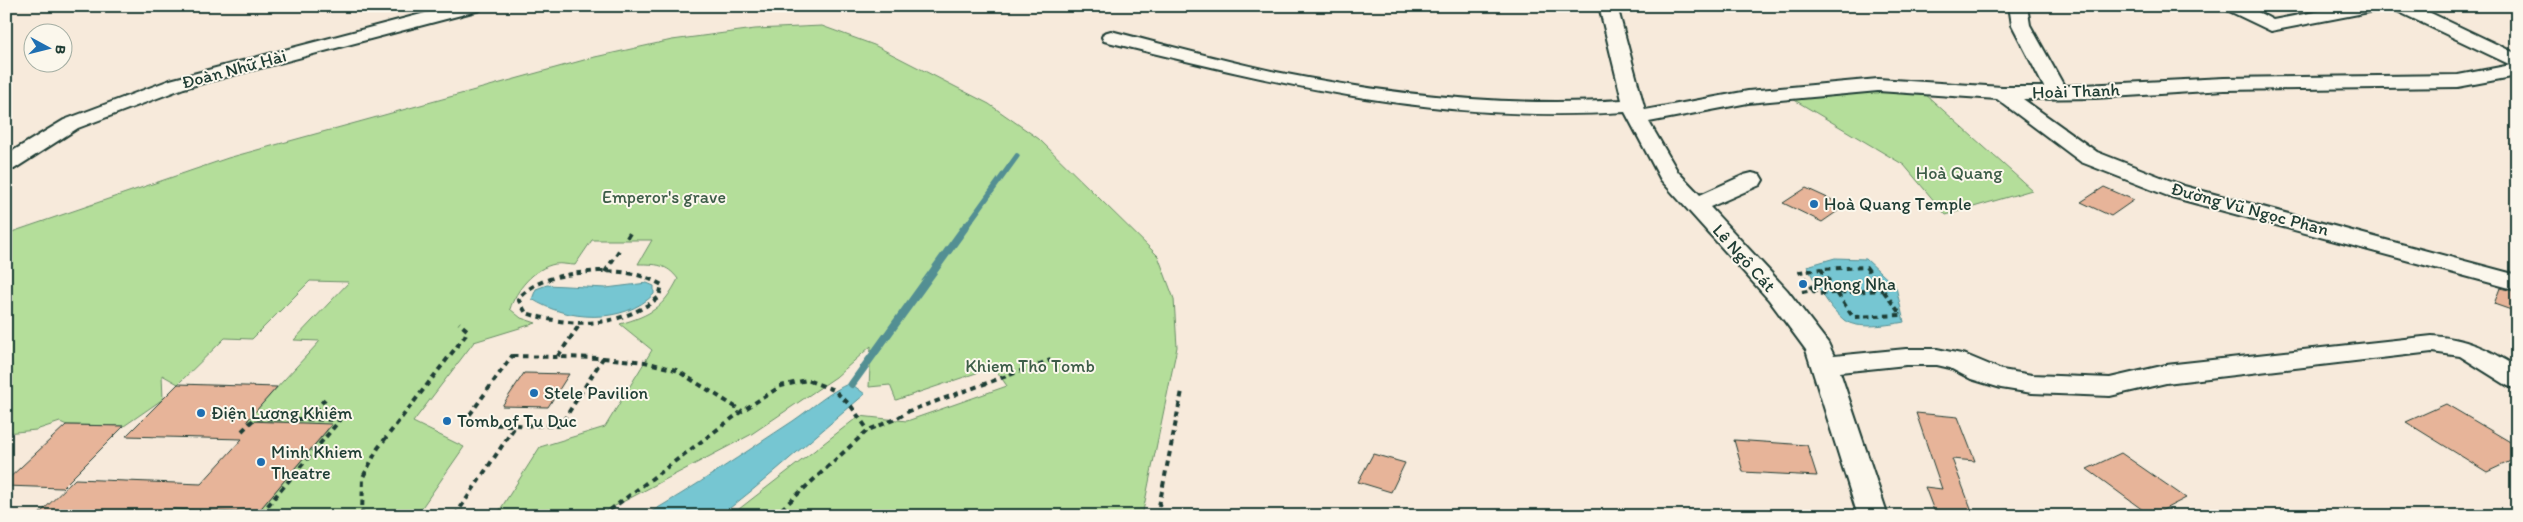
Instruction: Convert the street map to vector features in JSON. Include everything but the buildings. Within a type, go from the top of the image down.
[{"type":"street","name":"Đoàn Nhữ Hài","points":[[6,164],[71,124],[177,84],[474,6]]},
{"type":"street","name":"Lê Ngô Cát","points":[[1608,6],[1635,112],[1669,175],[1778,295],[1819,349],[1873,516]]},
{"type":"street","points":[[2018,6],[2021,25],[2057,92]]},
{"type":"street","points":[[2233,6],[2271,26],[2374,6]]},
{"type":"street","points":[[2401,6],[2517,61]]},
{"type":"street","name":"Hoài Thanh","points":[[1111,37],[1298,82],[1408,99],[1556,109],[1635,112],[1748,97],[1878,86],[2002,93],[2057,92],[2224,84],[2458,81],[2517,70]]},
{"type":"street","name":"Đường Vũ Ngọc Phan","points":[[2002,93],[2089,157],[2176,191],[2257,211],[2517,283]]},
{"type":"street","points":[[1696,205],[1752,180]]},
{"type":"street","points":[[1824,365],[1906,357],[1937,357],[1957,361],[1980,373],[2032,384],[2110,387],[2166,374],[2432,344],[2455,344],[2477,353],[2517,380]]},
{"type":"path","points":[[626,238],[630,233]]},
{"type":"path","points":[[605,272],[620,249]]},
{"type":"path","points":[[1813,290],[1800,272],[1821,269],[1866,267],[1901,315],[1853,317],[1821,269]]},
{"type":"path","points":[[578,273],[633,273],[652,278],[662,285],[659,297],[633,315],[612,321],[580,324],[550,321],[526,313],[518,299],[529,287],[545,280],[578,273]]},
{"type":"path","points":[[1816,294],[1884,290]]},
{"type":"path","points":[[362,516],[364,477],[378,448],[465,336],[467,330],[459,323]]},
{"type":"path","points":[[558,357],[580,324]]},
{"type":"path","points":[[604,358],[560,426],[463,424],[512,356],[604,358],[645,362],[676,370],[742,411]]},
{"type":"path","points":[[774,516],[868,430],[915,409],[1051,360]]},
{"type":"path","points":[[602,516],[742,411],[781,386],[806,380],[834,390],[851,406],[868,430]]},
{"type":"path","points":[[1157,516],[1182,391]]},
{"type":"path","points":[[307,419],[326,398]]},
{"type":"path","points":[[242,431],[255,418],[340,420],[258,516]]},
{"type":"path","points":[[455,516],[516,425]]},
{"type":"green space","points":[[822,26],[874,45],[989,104],[1039,139],[1158,256],[1174,299],[1177,347],[1142,516],[730,516],[859,416],[907,421],[1007,386],[994,367],[896,400],[890,385],[869,387],[871,346],[836,377],[750,435],[596,516],[496,516],[540,447],[605,427],[652,350],[620,324],[655,309],[667,297],[678,279],[670,270],[661,266],[638,264],[652,240],[592,240],[575,265],[557,264],[547,266],[533,275],[521,287],[510,309],[521,318],[536,323],[474,342],[413,422],[464,447],[416,516],[167,516],[173,510],[257,513],[332,425],[258,421],[237,431],[320,341],[294,340],[349,282],[310,281],[252,339],[225,338],[178,384],[162,375],[163,399],[124,426],[67,425],[60,422],[36,430],[6,433],[6,234],[228,158],[595,57],[672,40],[755,29]]},
{"type":"green space","name":"Hoà Quang","points":[[1866,89],[1924,93],[2032,190],[1946,215],[1904,165],[1791,98]]},
{"type":"water","points":[[1835,258],[1866,259],[1896,287],[1904,322],[1865,326],[1850,323],[1838,315],[1823,295],[1807,266]]},
{"type":"water","points":[[647,283],[654,286],[654,294],[641,304],[627,311],[611,315],[577,315],[561,312],[532,299],[536,289],[547,285],[606,288]]},
{"type":"water","points":[[850,383],[865,394],[720,516],[644,516],[719,470]]},
{"type":"waterway","points":[[965,228],[1017,156]]},
{"type":"waterway","points":[[852,384],[966,226]]},
{"type":"place","name":"Hoà Quang Temple","points":[[1814,204]]},
{"type":"place","name":"Phong Nha","points":[[1803,284]]},
{"type":"place","name":"Stele Pavilion","points":[[534,393]]},
{"type":"place","name":"Điện Lương Khiêm","points":[[201,413]]},
{"type":"place","name":"Tomb of Tu Duc","points":[[447,421]]},
{"type":"place","name":"Minh Khiem Theatre","points":[[261,462]]},
{"type":"park label","name":"Emperor's grave","points":[[664,197]]},
{"type":"park label","name":"Khiem Tho Tomb","points":[[1030,366]]}]
